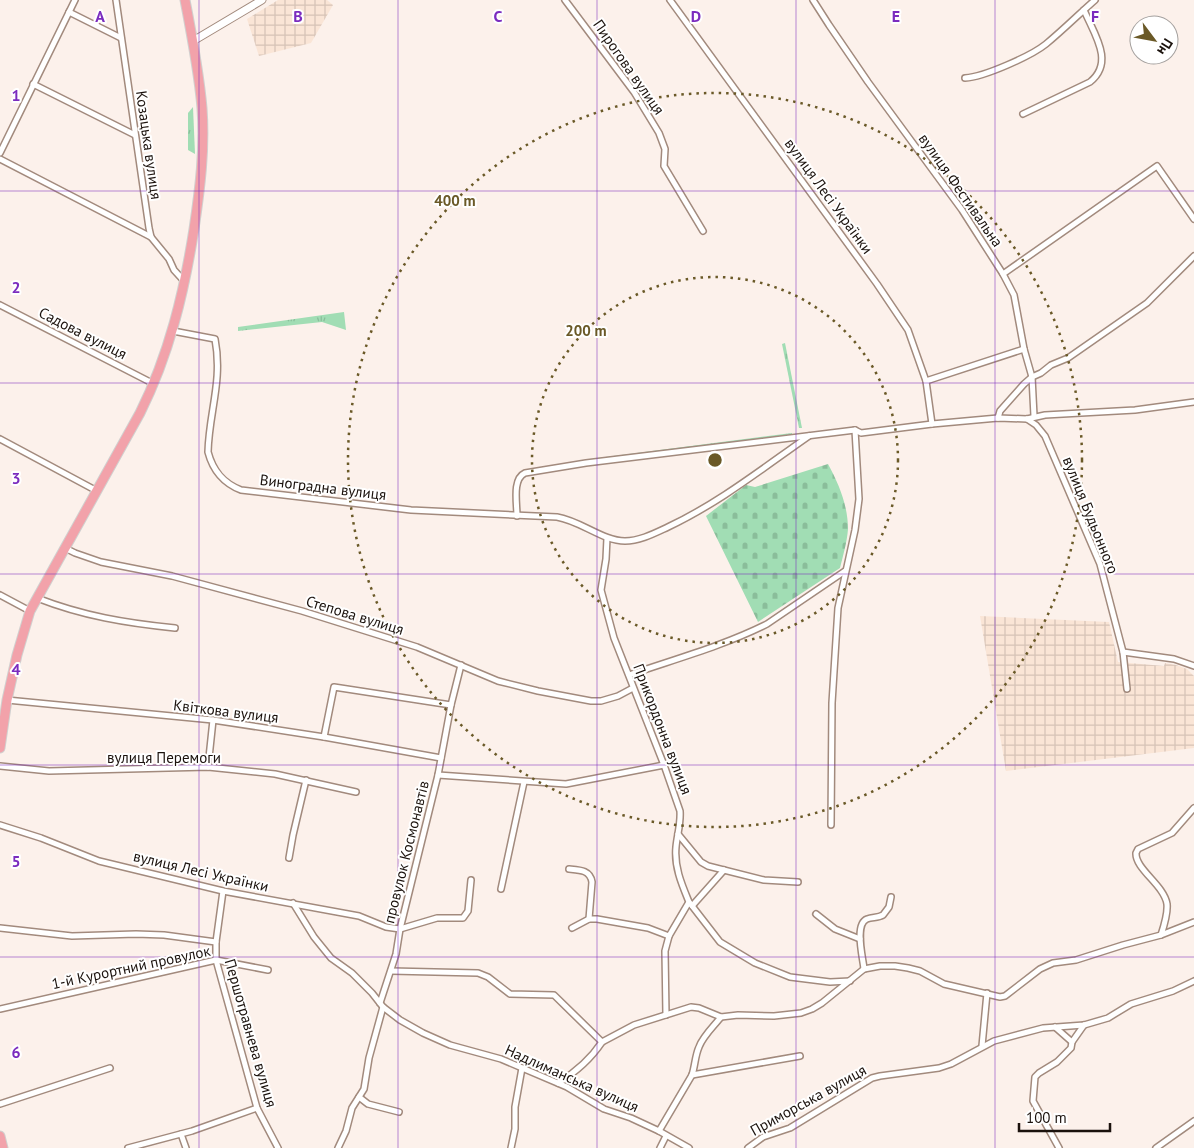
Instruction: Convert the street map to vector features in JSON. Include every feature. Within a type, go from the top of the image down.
[{"type":"highway","points":[[0,748],[7,700],[17,655],[30,611],[154,384],[173,331],[185,282],[199,196],[203,140],[200,87],[185,0]]},
{"type":"highway","points":[[0,1136],[3,1148]]},
{"type":"street","points":[[0,153],[75,0]]},
{"type":"street","name":"Козацька вулиця","points":[[116,0],[151,237]]},
{"type":"street","points":[[193,41],[262,0]]},
{"type":"street","name":"Пирогова вулиця","points":[[566,0],[634,92],[659,132],[665,149],[664,166],[703,231]]},
{"type":"street","name":"вулиця Лесі Українки","points":[[670,0],[871,276],[908,330],[926,381],[932,424]]},
{"type":"street","name":"вулиця Фестивальна","points":[[814,0],[828,25],[962,210],[1003,274],[1014,295],[1024,349],[1032,377],[1034,416]]},
{"type":"street","points":[[965,78],[974,78],[1000,69],[1044,45],[1095,0]]},
{"type":"street","points":[[1023,114],[1090,82],[1102,70],[1103,62],[1099,45],[1084,10]]},
{"type":"street","points":[[69,12],[121,38]]},
{"type":"street","points":[[33,84],[135,135]]},
{"type":"street","points":[[0,159],[151,237],[169,259],[174,270],[185,282]]},
{"type":"street","points":[[1003,274],[1157,166],[1194,219]]},
{"type":"street","points":[[998,418],[1000,411],[1032,377],[1051,365],[1068,358],[1147,303],[1194,256]]},
{"type":"street","name":"Садова вулиця","points":[[0,305],[154,384]]},
{"type":"street","name":"Виноградна вулиця","points":[[173,331],[215,339],[218,353],[218,376],[208,452],[216,472],[231,486],[254,492],[401,509],[566,519],[607,538]]},
{"type":"street","points":[[926,381],[1024,349]]},
{"type":"street","points":[[518,516],[517,483],[522,474],[525,473],[596,462],[855,430],[861,434],[932,424],[1136,410],[1194,402]]},
{"type":"street","name":"вулиця Будьонного","points":[[1027,418],[1045,436],[1100,564],[1124,652],[1127,688]]},
{"type":"street","points":[[832,825],[832,702],[838,608],[855,530],[859,500],[855,430]]},
{"type":"street","points":[[607,538],[625,541],[636,540],[696,514],[809,436]]},
{"type":"street","points":[[0,439],[97,491]]},
{"type":"street","name":"Прикордонна вулиця","points":[[607,538],[601,590],[614,638],[680,811],[675,849],[676,863],[690,904],[720,942],[755,963],[790,977],[830,982],[852,981]]},
{"type":"street","name":"Степова вулиця","points":[[65,548],[101,562],[172,576],[302,611],[417,647],[498,681],[530,689],[591,701],[601,701],[618,696],[634,688]]},
{"type":"street","points":[[629,675],[710,648],[753,631],[767,624],[845,571]]},
{"type":"street","points":[[0,595],[30,611]]},
{"type":"street","points":[[37,598],[89,615],[124,622],[174,628]]},
{"type":"street","points":[[1124,652],[1174,659],[1194,666]]},
{"type":"street","name":"провулок Космонавтів","points":[[381,1005],[396,954],[400,929],[438,775],[451,705],[461,666]]},
{"type":"street","points":[[324,737],[334,687],[451,705]]},
{"type":"street","name":"Квіткова вулиця","points":[[7,700],[213,720],[441,758]]},
{"type":"street","points":[[208,767],[213,720]]},
{"type":"street","points":[[438,775],[574,784],[664,765]]},
{"type":"street","name":"вулиця Перемоги","points":[[0,766],[49,771],[208,767],[275,774],[356,792]]},
{"type":"street","points":[[289,858],[306,780]]},
{"type":"street","points":[[501,890],[524,782]]},
{"type":"street","points":[[1161,936],[1167,910],[1165,897],[1138,861],[1136,853],[1138,849],[1172,833],[1194,808]]},
{"type":"street","name":"вулиця Лесі Українки","points":[[0,825],[41,838],[99,861],[223,891],[359,916],[386,927],[400,929]]},
{"type":"street","points":[[678,834],[701,862],[764,880],[798,882]]},
{"type":"street","points":[[569,869],[589,873],[592,877],[589,920]]},
{"type":"street","points":[[666,1015],[664,967],[665,951],[669,936],[690,904],[724,870]]},
{"type":"street","points":[[400,929],[437,918],[463,918],[468,911],[471,880]]},
{"type":"street","name":"Першотравнева вулиця","points":[[223,891],[216,942],[216,960],[257,1108],[278,1148]]},
{"type":"street","points":[[864,969],[860,939],[862,922],[883,915],[889,907],[891,897]]},
{"type":"street","name":"Надлиманська вулиця","points":[[293,904],[331,958],[362,983],[381,1005],[400,1020],[450,1045],[501,1059],[558,1084],[604,1109],[632,1118],[659,1131]]},
{"type":"street","points":[[816,914],[835,929],[860,939]]},
{"type":"street","points":[[572,928],[589,920],[598,919],[648,928],[669,936]]},
{"type":"street","points":[[558,1084],[576,1072],[593,1055],[602,1042],[634,1025],[695,1007],[721,1017],[738,1015],[774,1016],[801,1013],[822,1004],[852,981],[864,969],[895,966],[920,971],[944,984],[987,994],[1005,996],[1040,969],[1053,963],[1076,960],[1161,936],[1194,922]]},
{"type":"street","name":"1-й Курортний провулок","points":[[0,928],[72,936],[164,935],[216,942]]},
{"type":"street","name":"1-й Курортний провулок","points":[[0,1009],[216,960],[268,970]]},
{"type":"street","points":[[391,971],[478,973],[488,977],[510,994],[554,995],[602,1042]]},
{"type":"street","name":"Приморська вулиця","points":[[748,1148],[763,1137],[790,1128],[872,1078],[939,1068],[951,1064],[994,1041],[1055,1027],[1084,1025],[1108,1018],[1131,1004],[1173,991],[1194,981]]},
{"type":"street","points":[[982,1046],[987,994]]},
{"type":"street","points":[[338,1148],[346,1132],[352,1108],[364,1090],[381,1005]]},
{"type":"street","points":[[689,1148],[659,1131],[692,1075],[701,1043],[721,1017]]},
{"type":"street","points":[[1059,1148],[1033,1101],[1035,1077],[1058,1062],[1070,1048],[1084,1025]]},
{"type":"street","points":[[1055,1027],[1072,1042]]},
{"type":"street","points":[[692,1075],[800,1056]]},
{"type":"street","points":[[0,1104],[110,1068]]},
{"type":"street","points":[[511,1148],[515,1129],[515,1107],[522,1068]]},
{"type":"street","points":[[359,1097],[368,1104],[399,1112]]},
{"type":"street","points":[[128,1148],[181,1134],[257,1108]]},
{"type":"street","points":[[1156,1148],[1194,1121]]},
{"type":"street","points":[[181,1134],[186,1148]]},
{"type":"street","points":[[660,1148],[666,1136]]},
{"type":"shaded area","points":[[278,0],[327,0],[333,5],[311,43],[259,56],[247,19]]},
{"type":"shaded area","points":[[980,616],[1109,622],[1118,662],[1164,666],[1165,663],[1187,669],[1194,676],[1194,748],[1006,771]]},
{"type":"green space","points":[[193,107],[195,154],[188,150],[188,113]]},
{"type":"green space","points":[[344,312],[346,330],[322,322],[238,331],[238,327]]},
{"type":"green space","points":[[785,343],[802,428],[799,428],[782,344]]},
{"type":"green space","points":[[792,433],[792,435],[600,460],[598,458]]},
{"type":"green space","points":[[828,464],[842,495],[848,520],[847,539],[840,568],[758,622],[706,516],[746,485],[755,487]]}]
